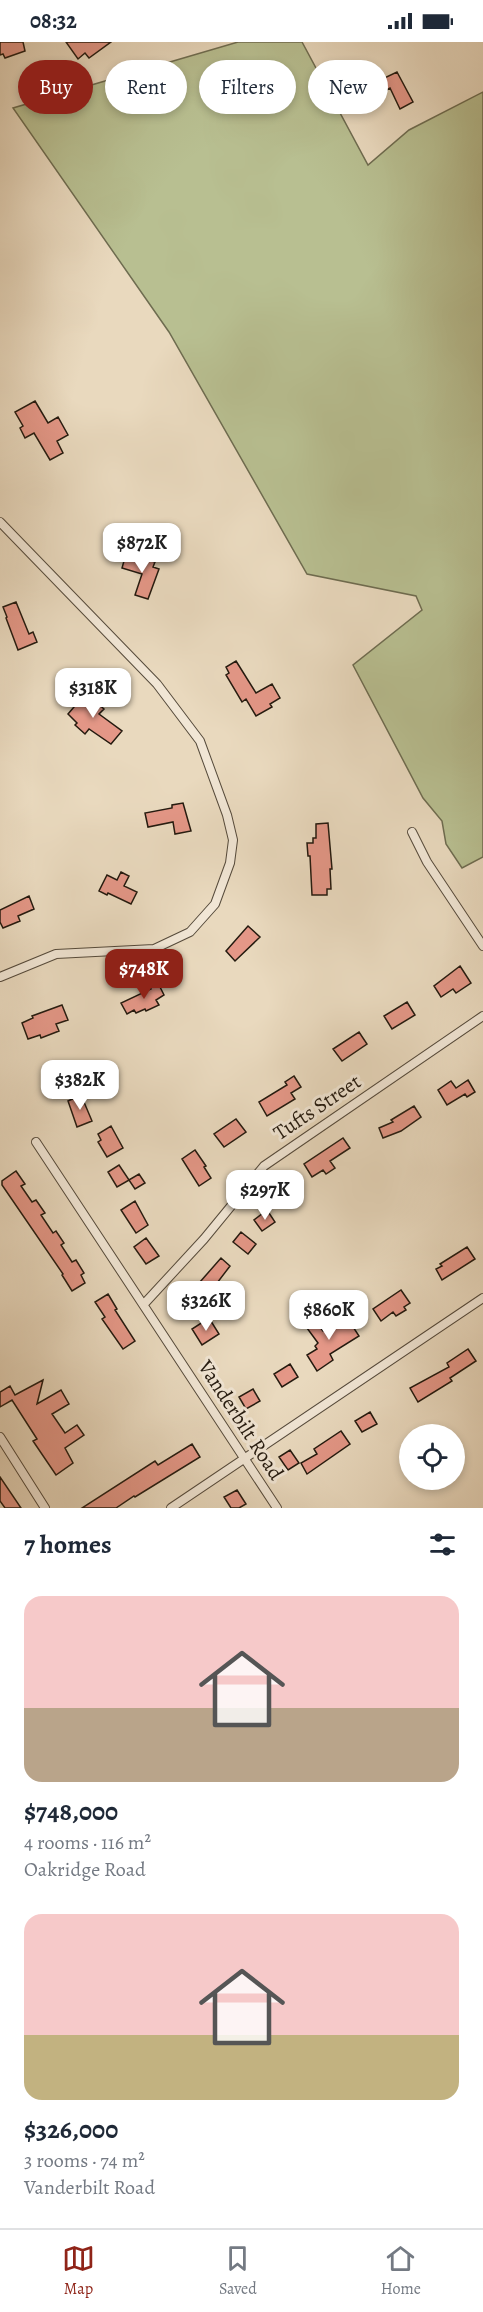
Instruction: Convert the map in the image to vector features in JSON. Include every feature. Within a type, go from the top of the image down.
[{"type":"street","points":[[0,522],[157,684],[200,741],[227,815],[233,840],[230,863],[215,904],[190,932],[154,950],[56,954],[0,977]]},
{"type":"street","points":[[412,832],[427,862],[483,946]]},
{"type":"street","name":"Tufts Street","points":[[144,1304],[204,1239],[264,1166],[483,1016]]},
{"type":"street","name":"Vanderbilt Road","points":[[36,1142],[277,1508]]},
{"type":"street","points":[[171,1508],[483,1298]]},
{"type":"street","points":[[0,1437],[45,1508]]},
{"type":"green space","points":[[238,42],[302,42],[312,60],[308,60],[308,114],[341,114],[368,165],[409,130],[483,92],[483,857],[462,868],[446,844],[442,821],[423,798],[353,665],[422,610],[416,596],[307,574],[169,332],[13,108],[18,107],[18,114],[93,114],[93,85],[105,81],[105,114],[187,114],[187,60],[177,60]]},
{"type":"building","points":[[0,42],[23,42],[25,51],[5,58],[3,54],[0,55]]},
{"type":"building","points":[[66,42],[111,42],[89,58],[85,53],[78,59]]},
{"type":"building","points":[[397,72],[413,102],[400,109],[390,88],[388,89],[388,76]]},
{"type":"building","points":[[35,401],[48,423],[58,417],[68,435],[57,441],[63,453],[50,460],[34,433],[25,438],[20,428],[23,426],[15,412]]},
{"type":"building","points":[[126,554],[155,562],[153,567],[159,569],[148,599],[135,595],[142,574],[122,568]]},
{"type":"building","points":[[16,602],[29,634],[33,632],[37,642],[18,650],[3,607]]},
{"type":"building","points":[[236,661],[256,693],[272,684],[280,698],[270,704],[272,707],[256,716],[246,699],[242,702],[226,675],[229,673],[226,667]]},
{"type":"building","points":[[86,693],[104,709],[99,714],[122,731],[111,744],[89,729],[85,734],[68,714]]},
{"type":"building","points":[[183,803],[191,831],[175,834],[173,822],[148,827],[145,813],[172,808],[172,805]]},
{"type":"building","points":[[328,823],[332,869],[330,869],[331,889],[327,889],[327,895],[312,895],[307,843],[313,843],[313,838],[316,838],[316,824]]},
{"type":"building","points":[[121,872],[129,876],[124,886],[137,892],[131,904],[99,891],[107,875],[117,880]]},
{"type":"building","points":[[29,896],[34,909],[18,916],[20,921],[3,928],[0,922],[0,910]]},
{"type":"building","points":[[248,926],[260,937],[235,961],[226,951]]},
{"type":"building","points":[[460,966],[471,983],[456,993],[453,989],[441,997],[434,986]]},
{"type":"building","points":[[158,983],[164,995],[156,1000],[159,1005],[146,1011],[145,1009],[136,1013],[134,1010],[127,1014],[121,1003],[151,989],[150,987]]},
{"type":"building","points":[[407,1002],[415,1015],[392,1029],[384,1016]]},
{"type":"building","points":[[62,1005],[68,1020],[56,1024],[59,1031],[41,1038],[40,1035],[28,1039],[22,1023],[33,1018],[32,1016]]},
{"type":"building","points":[[359,1032],[367,1044],[342,1061],[333,1049]]},
{"type":"building","points":[[294,1076],[301,1087],[291,1093],[295,1099],[267,1116],[259,1102],[287,1085],[285,1082]]},
{"type":"building","points":[[468,1080],[475,1092],[467,1097],[465,1094],[447,1105],[438,1090],[451,1081],[456,1088]]},
{"type":"building","points":[[81,1095],[92,1121],[77,1127],[68,1101]]},
{"type":"building","points":[[414,1106],[421,1117],[401,1131],[383,1138],[379,1128],[393,1122],[391,1120]]},
{"type":"building","points":[[236,1119],[246,1132],[224,1147],[214,1134]]},
{"type":"building","points":[[111,1126],[123,1148],[107,1157],[98,1142],[101,1140],[98,1134]]},
{"type":"building","points":[[343,1138],[350,1148],[330,1161],[335,1168],[326,1174],[323,1170],[312,1177],[304,1164]]},
{"type":"building","points":[[195,1150],[211,1178],[199,1186],[182,1159]]},
{"type":"building","points":[[119,1165],[129,1180],[117,1187],[108,1172]]},
{"type":"building","points":[[16,1171],[25,1184],[21,1186],[32,1202],[36,1200],[45,1213],[41,1215],[53,1233],[56,1231],[64,1243],[61,1245],[72,1262],[76,1260],[84,1273],[81,1275],[85,1283],[72,1291],[63,1274],[2,1185],[2,1181]]},
{"type":"building","points":[[139,1174],[145,1183],[135,1189],[129,1180]]},
{"type":"building","points":[[291,1178],[300,1191],[282,1202],[273,1189]]},
{"type":"building","points":[[135,1201],[148,1225],[136,1233],[121,1210]]},
{"type":"building","points":[[267,1210],[275,1222],[262,1231],[254,1220]]},
{"type":"building","points":[[241,1232],[256,1244],[248,1254],[233,1242]]},
{"type":"building","points":[[146,1238],[159,1256],[146,1264],[134,1247]]},
{"type":"building","points":[[467,1247],[475,1259],[442,1280],[436,1269]]},
{"type":"building","points":[[221,1258],[230,1266],[211,1291],[200,1282]]},
{"type":"building","points":[[401,1290],[410,1303],[404,1307],[406,1310],[396,1316],[393,1312],[381,1321],[373,1309]]},
{"type":"building","points":[[108,1294],[117,1309],[115,1310],[135,1341],[123,1349],[102,1319],[105,1317],[95,1302]]},
{"type":"building","points":[[209,1318],[219,1334],[202,1345],[192,1329]]},
{"type":"building","points":[[313,1318],[323,1331],[348,1319],[359,1336],[330,1354],[333,1360],[317,1371],[307,1355],[317,1349],[315,1346],[318,1343],[304,1324]]},
{"type":"building","points":[[468,1349],[476,1361],[450,1378],[452,1381],[418,1402],[410,1388],[449,1367],[447,1363]]},
{"type":"building","points":[[290,1364],[298,1377],[282,1387],[274,1374]]},
{"type":"building","points":[[43,1380],[37,1404],[61,1390],[69,1404],[52,1414],[65,1433],[77,1425],[84,1435],[65,1448],[73,1463],[56,1475],[33,1441],[37,1439],[12,1400],[0,1407],[0,1392],[10,1386],[15,1395]]},
{"type":"building","points":[[253,1389],[260,1401],[246,1409],[239,1397]]},
{"type":"building","points":[[370,1412],[377,1424],[362,1432],[355,1421]]},
{"type":"building","points":[[341,1431],[350,1444],[307,1474],[301,1463],[317,1454],[314,1449]]},
{"type":"building","points":[[192,1444],[200,1457],[135,1497],[116,1508],[82,1508],[155,1461],[158,1465]]},
{"type":"building","points":[[290,1450],[299,1463],[288,1470],[279,1457]]},
{"type":"building","points":[[0,1477],[21,1508],[5,1508],[0,1501]]},
{"type":"building","points":[[237,1490],[246,1504],[239,1508],[231,1508],[224,1497]]}]
